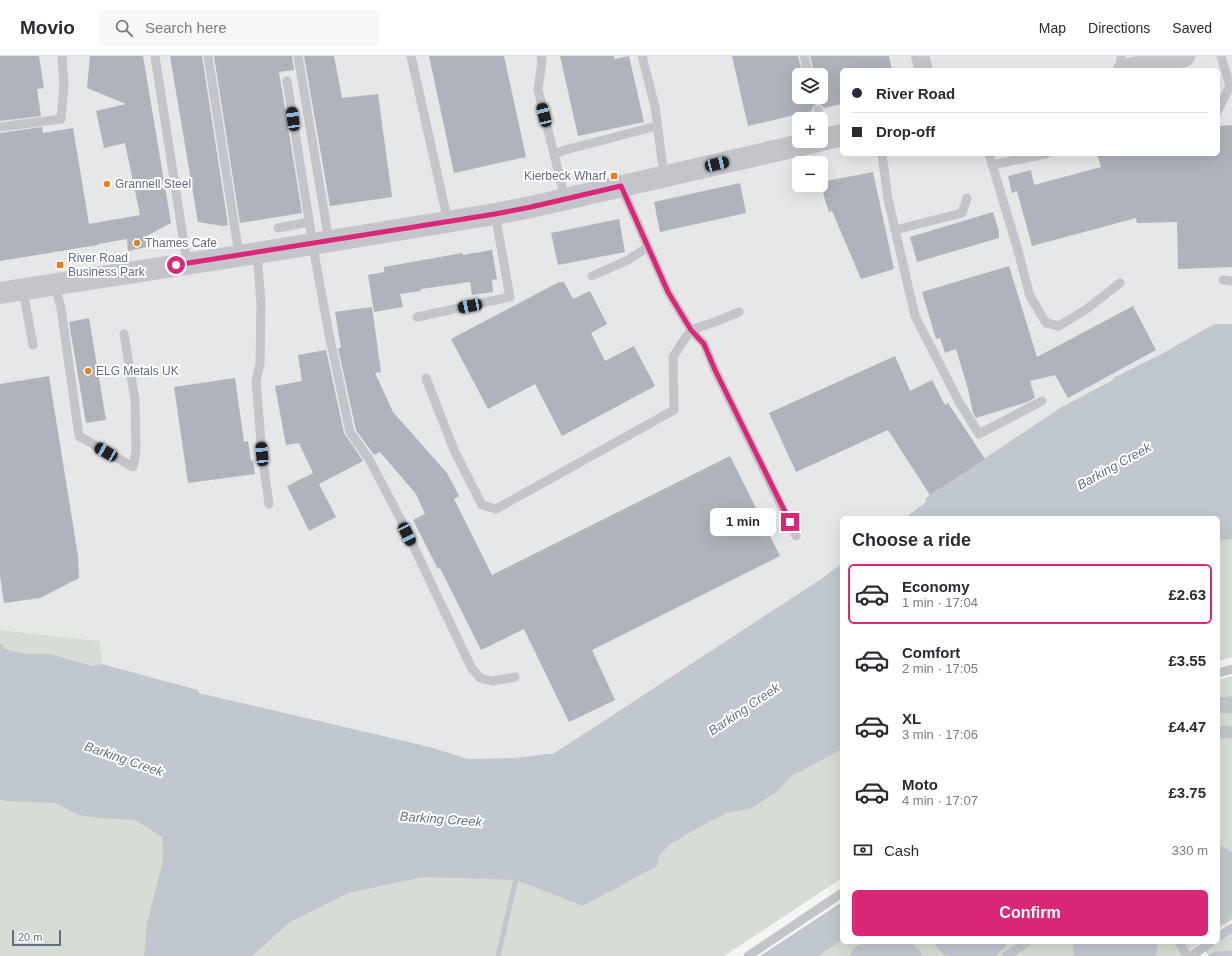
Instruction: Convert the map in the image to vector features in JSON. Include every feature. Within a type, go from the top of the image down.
[{"type":"street","points":[[920,56],[923,68]]},
{"type":"street","points":[[1131,68],[1184,56]]},
{"type":"street","points":[[0,293],[495,214],[664,176],[792,139]]},
{"type":"lane","points":[[0,127],[61,119],[64,85],[62,56]]},
{"type":"lane","points":[[156,56],[187,263]]},
{"type":"lane","points":[[208,56],[248,254],[261,302],[260,364],[256,381],[268,504]]},
{"type":"lane","points":[[298,56],[321,242],[328,328],[350,432],[369,459],[401,520],[471,667],[480,678],[492,681],[515,677]]},
{"type":"lane","points":[[412,56],[448,222]]},
{"type":"lane","points":[[541,56],[542,61],[538,90],[565,199]]},
{"type":"lane","points":[[642,56],[655,107],[664,176]]},
{"type":"lane","points":[[804,56],[807,68]]},
{"type":"lane","points":[[1121,56],[1122,68]]},
{"type":"lane","points":[[1220,106],[1231,87],[1221,56]]},
{"type":"lane","points":[[287,80],[309,222],[321,242]]},
{"type":"lane","points":[[554,154],[657,126]]},
{"type":"lane","points":[[882,156],[888,199],[915,316],[959,402],[979,434],[1042,401]]},
{"type":"lane","points":[[989,156],[1017,247],[1030,296],[1046,324],[1059,326],[1088,308],[1120,283]]},
{"type":"lane","points":[[992,165],[1036,156]]},
{"type":"lane","points":[[621,186],[668,292],[691,330],[704,344],[715,370],[796,536]]},
{"type":"lane","points":[[895,230],[962,213],[967,198]]},
{"type":"lane","points":[[417,316],[510,297],[495,214]]},
{"type":"lane","points":[[278,228],[309,222]]},
{"type":"lane","points":[[592,276],[628,260],[648,246]]},
{"type":"lane","points":[[55,285],[61,308],[79,436],[134,467],[136,452],[135,398],[124,334]]},
{"type":"lane","points":[[23,290],[33,345]]},
{"type":"lane","points":[[426,378],[454,450],[482,506],[496,509],[674,410],[673,357],[691,330],[739,312]]},
{"type":"lane","points":[[1220,672],[1232,669]]},
{"type":"lane","points":[[748,956],[840,894]]},
{"type":"lane","points":[[1220,937],[1232,928]]},
{"type":"lane","points":[[1006,956],[1024,944]]},
{"type":"lane","points":[[1180,944],[1188,956]]},
{"type":"lane","points":[[1191,956],[1208,944]]},
{"type":"shaded area","points":[[0,56],[1232,56],[1232,324],[1214,324],[1165,352],[1113,378],[1114,380],[1060,408],[985,459],[908,516],[840,516],[840,565],[821,579],[553,754],[515,758],[468,759],[430,747],[199,693],[198,690],[102,664],[100,641],[0,630]]},
{"type":"shaded area","points":[[1232,503],[1232,657],[1220,660],[1220,516],[1170,516]]},
{"type":"shaded area","points":[[0,630],[100,641],[102,664],[93,666],[50,654],[0,671]]},
{"type":"shaded area","points":[[1232,676],[1232,696],[1220,697],[1220,679]]},
{"type":"shaded area","points":[[840,703],[840,879],[724,956],[0,956],[0,752],[206,826]]},
{"type":"shaded area","points":[[1232,713],[1232,726],[1220,726],[1220,714]]},
{"type":"shaded area","points":[[1232,738],[1232,920],[1220,929],[1220,739]]},
{"type":"shaded area","points":[[1232,933],[1232,956],[1210,956],[1205,951],[1216,944],[1220,944],[1220,941]]},
{"type":"shaded area","points":[[840,940],[840,944],[1198,944],[1180,956],[817,956]]},
{"type":"water","name":"Barking Creek","points":[[1214,324],[1232,324],[1232,539],[1220,540],[1220,516],[908,516],[926,502],[925,499],[930,495],[1060,408],[1113,380],[1113,378],[1165,352]]},
{"type":"water","name":"Barking Creek","points":[[840,565],[840,750],[790,777],[779,790],[752,808],[727,813],[669,845],[659,856],[657,866],[583,906],[516,880],[423,877],[348,893],[290,922],[252,956],[144,956],[147,923],[163,861],[162,837],[135,820],[78,815],[55,803],[5,801],[0,799],[0,643],[7,650],[26,654],[50,654],[93,666],[102,664],[198,690],[199,693],[430,747],[468,759],[515,758],[553,754],[821,579]]},
{"type":"water","points":[[1232,696],[1232,713],[1220,714],[1220,697]]},
{"type":"water","points":[[1220,726],[1232,726],[1232,738],[1220,739]]},
{"type":"water","points":[[1220,845],[1232,852],[1232,918],[1220,925]]},
{"type":"water","points":[[840,903],[840,941],[818,956],[760,956]]},
{"type":"water","points":[[860,944],[912,944],[923,956],[849,956]]},
{"type":"water","points":[[935,944],[1007,944],[995,956],[947,956],[940,951]]},
{"type":"water","points":[[1072,944],[1158,944],[1156,956],[1074,956]]},
{"type":"building","points":[[0,56],[39,56],[44,88],[37,89],[41,116],[0,121]]},
{"type":"building","points":[[90,56],[143,56],[171,223],[145,237],[147,247],[128,251],[127,239],[0,261],[0,133],[42,127],[43,133],[73,128],[89,224],[140,215],[125,143],[104,148],[96,111],[126,104],[87,88]]},
{"type":"building","points":[[170,56],[202,56],[228,225],[223,226],[198,222]]},
{"type":"building","points":[[214,56],[292,56],[294,70],[279,72],[302,213],[240,223]]},
{"type":"building","points":[[304,56],[334,56],[342,98],[378,94],[392,197],[330,206]]},
{"type":"building","points":[[429,56],[504,56],[526,157],[454,173]]},
{"type":"building","points":[[560,56],[614,56],[614,59],[629,56],[644,122],[578,136]]},
{"type":"building","points":[[732,56],[798,56],[801,68],[792,68],[792,104],[816,104],[812,108],[812,111],[792,112],[792,116],[748,126]]},
{"type":"building","points":[[810,56],[889,56],[892,68],[840,68],[840,104],[824,108],[820,104],[828,104],[828,68],[813,68]]},
{"type":"building","points":[[1232,125],[1232,267],[1178,269],[1177,222],[1137,223],[1136,218],[1032,246],[1017,191],[1012,193],[1008,176],[1031,170],[1034,185],[1101,167],[1098,156],[1220,156],[1220,126]]},
{"type":"building","points":[[873,172],[894,269],[861,279],[832,211],[829,212],[823,192],[828,192],[828,181]]},
{"type":"building","points":[[740,183],[746,213],[660,232],[654,202]]},
{"type":"building","points":[[993,212],[999,232],[999,238],[917,262],[910,237]]},
{"type":"building","points":[[619,219],[625,252],[558,265],[551,233]]},
{"type":"building","points":[[492,250],[497,279],[492,280],[493,292],[472,295],[470,282],[421,289],[421,291],[400,294],[403,307],[374,312],[368,275],[384,272],[384,267],[462,253],[463,255]]},
{"type":"building","points":[[1009,266],[1037,357],[1133,306],[1156,350],[1068,398],[1055,375],[1030,381],[1035,398],[1027,402],[976,418],[973,413],[968,389],[956,349],[945,353],[940,338],[936,339],[922,292]]},
{"type":"building","points":[[559,282],[564,282],[573,299],[590,291],[607,324],[591,333],[605,361],[634,346],[655,386],[562,436],[535,384],[488,409],[451,339]]},
{"type":"building","points":[[372,307],[381,372],[375,373],[393,412],[447,473],[459,496],[454,499],[492,575],[730,456],[780,556],[592,650],[615,700],[569,722],[524,629],[481,650],[440,568],[438,569],[413,520],[425,514],[416,494],[380,452],[374,455],[356,430],[338,348],[341,348],[335,312]]},
{"type":"building","name":"ELG Metals UK","points":[[89,318],[106,420],[86,423],[69,322]]},
{"type":"building","points":[[326,350],[344,433],[363,461],[319,484],[336,517],[309,531],[287,486],[313,473],[299,443],[286,445],[275,386],[302,381],[298,355]]},
{"type":"building","points":[[895,356],[910,391],[932,380],[945,405],[948,403],[985,459],[930,495],[888,430],[796,472],[769,413]]},
{"type":"building","points":[[49,376],[78,556],[79,578],[40,598],[4,603],[0,575],[0,384]]},
{"type":"building","points":[[235,378],[244,442],[248,441],[251,461],[253,460],[255,474],[188,483],[174,387]]},
{"type":"waterway","points":[[498,956],[517,875]]},
{"type":"waterway","points":[[1211,956],[1216,954],[1232,953]]},
{"type":"place","name":"Kierbeck Wharf","points":[[614,176]]},
{"type":"place","name":"Grannell Steel","points":[[107,184]]},
{"type":"place","name":"Thames Cafe","points":[[137,243]]},
{"type":"place","name":"River Road Business Park","points":[[60,265]]},
{"type":"place","name":"ELG Metals UK","points":[[88,371]]},
{"type":"route","points":[[176,265],[495,214],[621,186],[668,292],[691,330],[704,344],[715,370],[790,522]]}]
